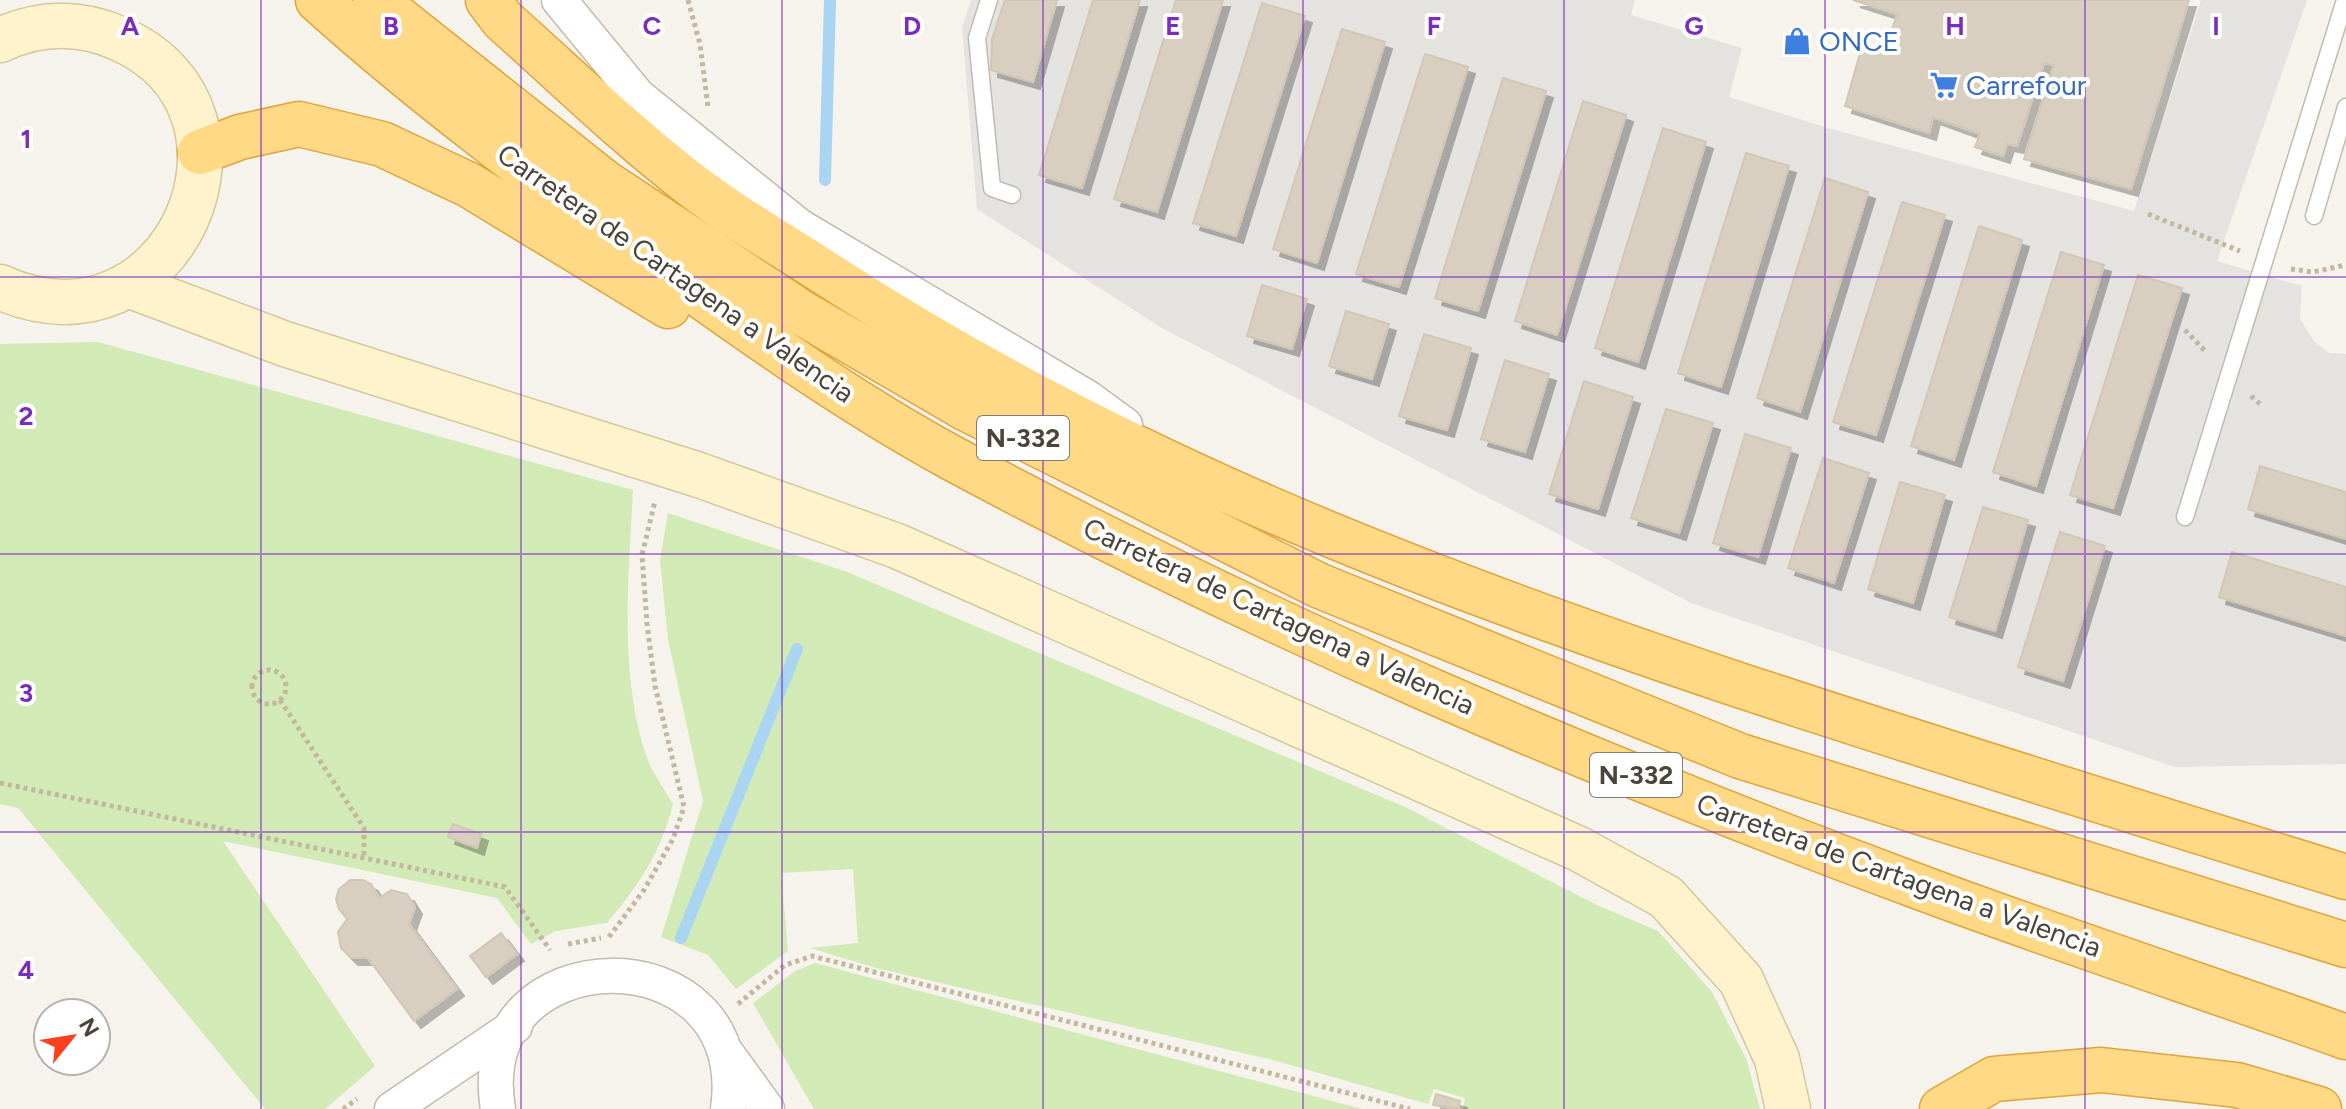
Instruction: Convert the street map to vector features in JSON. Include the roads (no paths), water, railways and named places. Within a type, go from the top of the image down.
[{"type":"highway","name":"Carretera de Cartagena a Valencia","points":[[318,0],[467,126],[627,244],[797,365],[950,457],[1307,635],[1492,716],[1923,888],[2346,1037]]},
{"type":"highway","name":"Carretera de Cartagena a Valencia","points":[[375,0],[604,182],[802,313],[965,408],[1320,586],[1740,756],[2346,945]]},
{"type":"highway","points":[[488,0],[503,20],[690,184],[920,332],[1042,403],[1199,480],[1375,556],[1570,628],[1940,752],[2346,877]]},
{"type":"highway","points":[[200,152],[240,137],[299,124],[382,144],[469,185],[798,388],[950,457]]},
{"type":"highway","points":[[1942,1109],[1994,1079],[2101,1070],[2237,1085],[2319,1109]]},
{"type":"main road","points":[[0,40],[35,28],[70,25],[125,40],[154,60],[176,86],[192,117],[200,152],[198,192],[184,230],[156,266],[128,285],[96,298],[61,302],[27,297],[0,287]]},
{"type":"main road","points":[[128,285],[285,344],[699,475],[897,546],[1579,849],[1666,897],[1741,980],[1777,1059],[1788,1109]]},
{"type":"street","points":[[559,0],[638,96],[799,226],[1088,398],[1199,480]]},
{"type":"street","points":[[392,1109],[515,1026],[538,1000],[566,983],[602,974],[625,974],[658,983],[679,994],[700,1013],[767,1109]]},
{"type":"street","points":[[498,1109],[500,1060],[515,1026]]},
{"type":"street","points":[[718,1042],[727,1070],[728,1109]]},
{"type":"lane","points":[[989,0],[977,38],[992,188],[1012,195]]},
{"type":"lane","points":[[2185,517],[2345,0]]},
{"type":"lane","points":[[2314,216],[2346,107]]},
{"type":"waterway","points":[[825,180],[830,0]]},
{"type":"waterway","points":[[681,938],[797,649]]},
{"type":"place","name":"ONCE","points":[[1797,41]]},
{"type":"place","name":"Carrefour","points":[[1944,85]]}]
